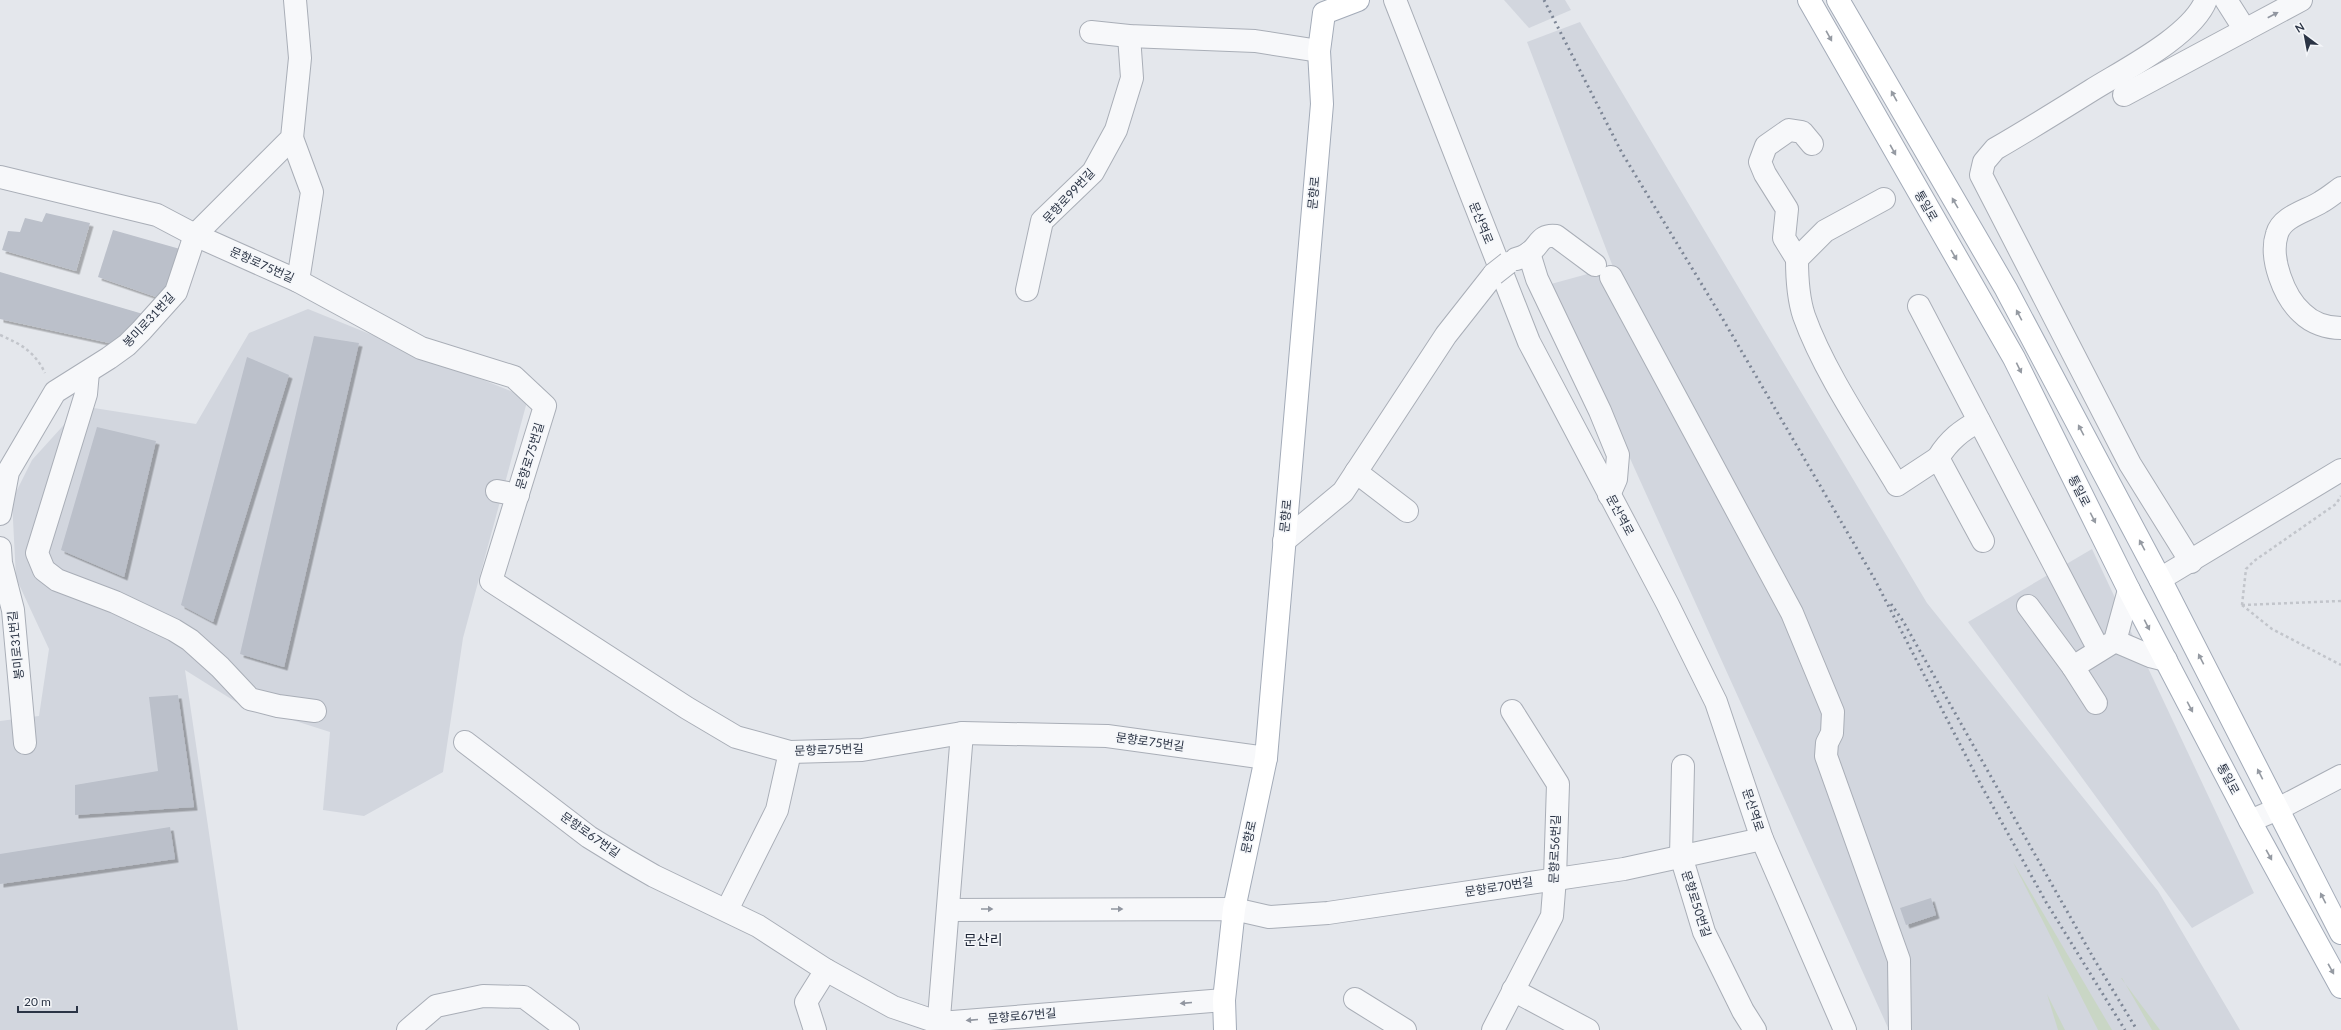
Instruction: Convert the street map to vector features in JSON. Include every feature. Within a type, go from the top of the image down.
[{"type":"main road","points":[[1321,6],[1358,0]]},
{"type":"main road","points":[[1838,0],[2006,289],[2160,579],[2341,933]]},
{"type":"main road","points":[[1852,0],[1858,21],[1860,37]]},
{"type":"main road","name":"통일로","points":[[1807,1],[2014,358],[2129,590],[2250,821],[2341,987]]},
{"type":"main road","name":"문향로","points":[[1225,1030],[1224,1000],[1234,909],[1266,758],[1322,104],[1319,51],[1321,6]]},
{"type":"street","points":[[295,0],[300,58],[292,138],[312,192],[298,281]]},
{"type":"street","name":"문산역로","points":[[1394,0],[1529,342],[1667,603],[1716,702],[1762,838],[1845,1030]]},
{"type":"street","points":[[2190,562],[2130,464],[1981,175],[1984,162],[1995,149],[2160,48],[2186,26],[2203,6],[2206,0]]},
{"type":"street","points":[[2226,0],[2244,30]]},
{"type":"street","points":[[2124,95],[2301,0]]},
{"type":"street","points":[[1091,32],[1129,36],[1255,40],[1319,51]]},
{"type":"street","name":"문향로99번길","points":[[1027,290],[1042,221],[1093,172],[1116,130],[1132,78],[1129,36]]},
{"type":"street","points":[[1812,144],[1802,132],[1789,130],[1766,146],[1760,162],[1765,174],[1787,209],[1784,238],[1797,259],[1797,285],[1804,315],[1821,355],[1897,485],[1938,458],[1946,444],[1964,429],[1979,421]]},
{"type":"street","name":"봉미로31번길","points":[[0,514],[8,472],[55,392],[88,372],[127,345],[176,292],[196,236],[292,138]]},
{"type":"street","name":"문향로75번길","points":[[0,177],[157,215],[196,236],[298,281],[421,348],[514,377],[545,406],[508,493],[491,581],[687,708],[736,737],[790,752],[862,750],[962,733],[1107,736],[1266,758]]},
{"type":"street","points":[[2341,188],[2320,202],[2296,214],[2286,221],[2277,233],[2275,258],[2279,274],[2289,298],[2302,314],[2316,323],[2332,328],[2341,328]]},
{"type":"street","points":[[1797,259],[1825,231],[1884,199]]},
{"type":"street","points":[[1284,541],[1343,492],[1446,335],[1501,269],[1529,254],[1542,238],[1548,235],[1556,236],[1603,271],[1792,613],[1833,712],[1832,733],[1827,743],[1826,756],[1899,960],[1900,1030]]},
{"type":"street","points":[[1529,254],[1537,279],[1600,411],[1618,455],[1616,479],[1609,495]]},
{"type":"street","points":[[1920,306],[1979,421],[2107,645],[2166,660]]},
{"type":"street","points":[[88,372],[86,394],[37,553],[44,570],[58,580],[115,602],[174,630],[205,653],[250,699],[278,706],[315,711]]},
{"type":"street","points":[[1938,458],[1982,541]]},
{"type":"street","points":[[2160,579],[2341,470]]},
{"type":"street","points":[[1356,472],[1407,512]]},
{"type":"street","name":"봉미로31번길","points":[[0,548],[1,563],[13,610],[25,743]]},
{"type":"street","points":[[2073,667],[2107,645],[2129,590]]},
{"type":"street","points":[[2028,606],[2073,667],[2096,703]]},
{"type":"street","name":"문향로56번길","points":[[1492,1030],[1552,916],[1558,784],[1512,711]]},
{"type":"street","points":[[939,1026],[962,733]]},
{"type":"street","name":"문향로67번길","points":[[465,742],[589,837],[654,876],[728,910],[758,926],[826,970],[893,1007],[939,1026],[1224,1000]]},
{"type":"street","points":[[728,910],[777,810],[790,752]]},
{"type":"street","name":"문향로50번길","points":[[1683,766],[1681,856],[1704,932],[1743,1011],[1755,1030]]},
{"type":"street","points":[[2250,821],[2278,809],[2341,776]]},
{"type":"street","name":"문향로70번길","points":[[948,910],[1234,909],[1269,917],[1328,914],[1554,878],[1624,869],[1762,838]]},
{"type":"street","points":[[815,1030],[806,1002],[826,970]]},
{"type":"street","points":[[1514,990],[1588,1030]]},
{"type":"street","points":[[408,1030],[436,1006],[483,996],[524,997],[568,1030]]},
{"type":"street","points":[[1355,999],[1405,1030]]},
{"type":"path","points":[[0,335],[29,350],[40,363],[55,392]]},
{"type":"path","points":[[2242,605],[2246,569],[2254,561],[2336,504],[2341,496]]},
{"type":"path","points":[[2242,605],[2341,601]]},
{"type":"path","points":[[2242,605],[2272,629],[2341,665]]},
{"type":"shaded area","points":[[1504,0],[1565,0],[1571,10],[1529,28]]},
{"type":"shaded area","points":[[1580,22],[1927,603],[2158,891],[2240,1030],[1889,1030],[1551,284],[1613,267],[1527,42]]},
{"type":"shaded area","points":[[308,309],[528,398],[463,638],[443,772],[364,816],[323,810],[330,732],[236,702],[185,670],[238,1030],[0,1030],[0,721],[39,716],[49,649],[16,578],[12,500],[32,460],[81,406],[196,424],[249,333]]},
{"type":"shaded area","points":[[2092,549],[2254,893],[2192,928],[1968,622]]},
{"type":"green space","points":[[2013,862],[2112,1030],[2098,1030]]},
{"type":"green space","points":[[2125,984],[2160,1030],[2152,1030]]},
{"type":"green space","points":[[2047,994],[2065,1030],[2058,1030]]},
{"type":"building","points":[[46,213],[90,223],[76,271],[2,250],[8,231],[20,232],[25,218],[42,222]]},
{"type":"building","points":[[113,230],[180,249],[162,299],[98,277]]},
{"type":"building","points":[[0,272],[143,314],[114,344],[0,319]]},
{"type":"building","points":[[314,336],[359,343],[284,667],[240,654]]},
{"type":"building","points":[[247,357],[289,375],[213,622],[181,605]]},
{"type":"building","points":[[97,427],[156,441],[124,577],[61,550]]},
{"type":"building","points":[[178,695],[194,807],[75,815],[75,785],[158,771],[149,697]]},
{"type":"building","points":[[170,827],[175,859],[0,884],[0,854]]},
{"type":"building","points":[[1931,898],[1936,915],[1906,925],[1900,908]]},
{"type":"railway","points":[[1544,0],[1622,153],[1721,316],[1874,578],[1981,785],[2046,902],[2125,1030]]},
{"type":"railway","points":[[1891,604],[1903,621],[2094,959],[2137,1030]]},
{"type":"district","name":"문산리","points":[[983,940]]}]
